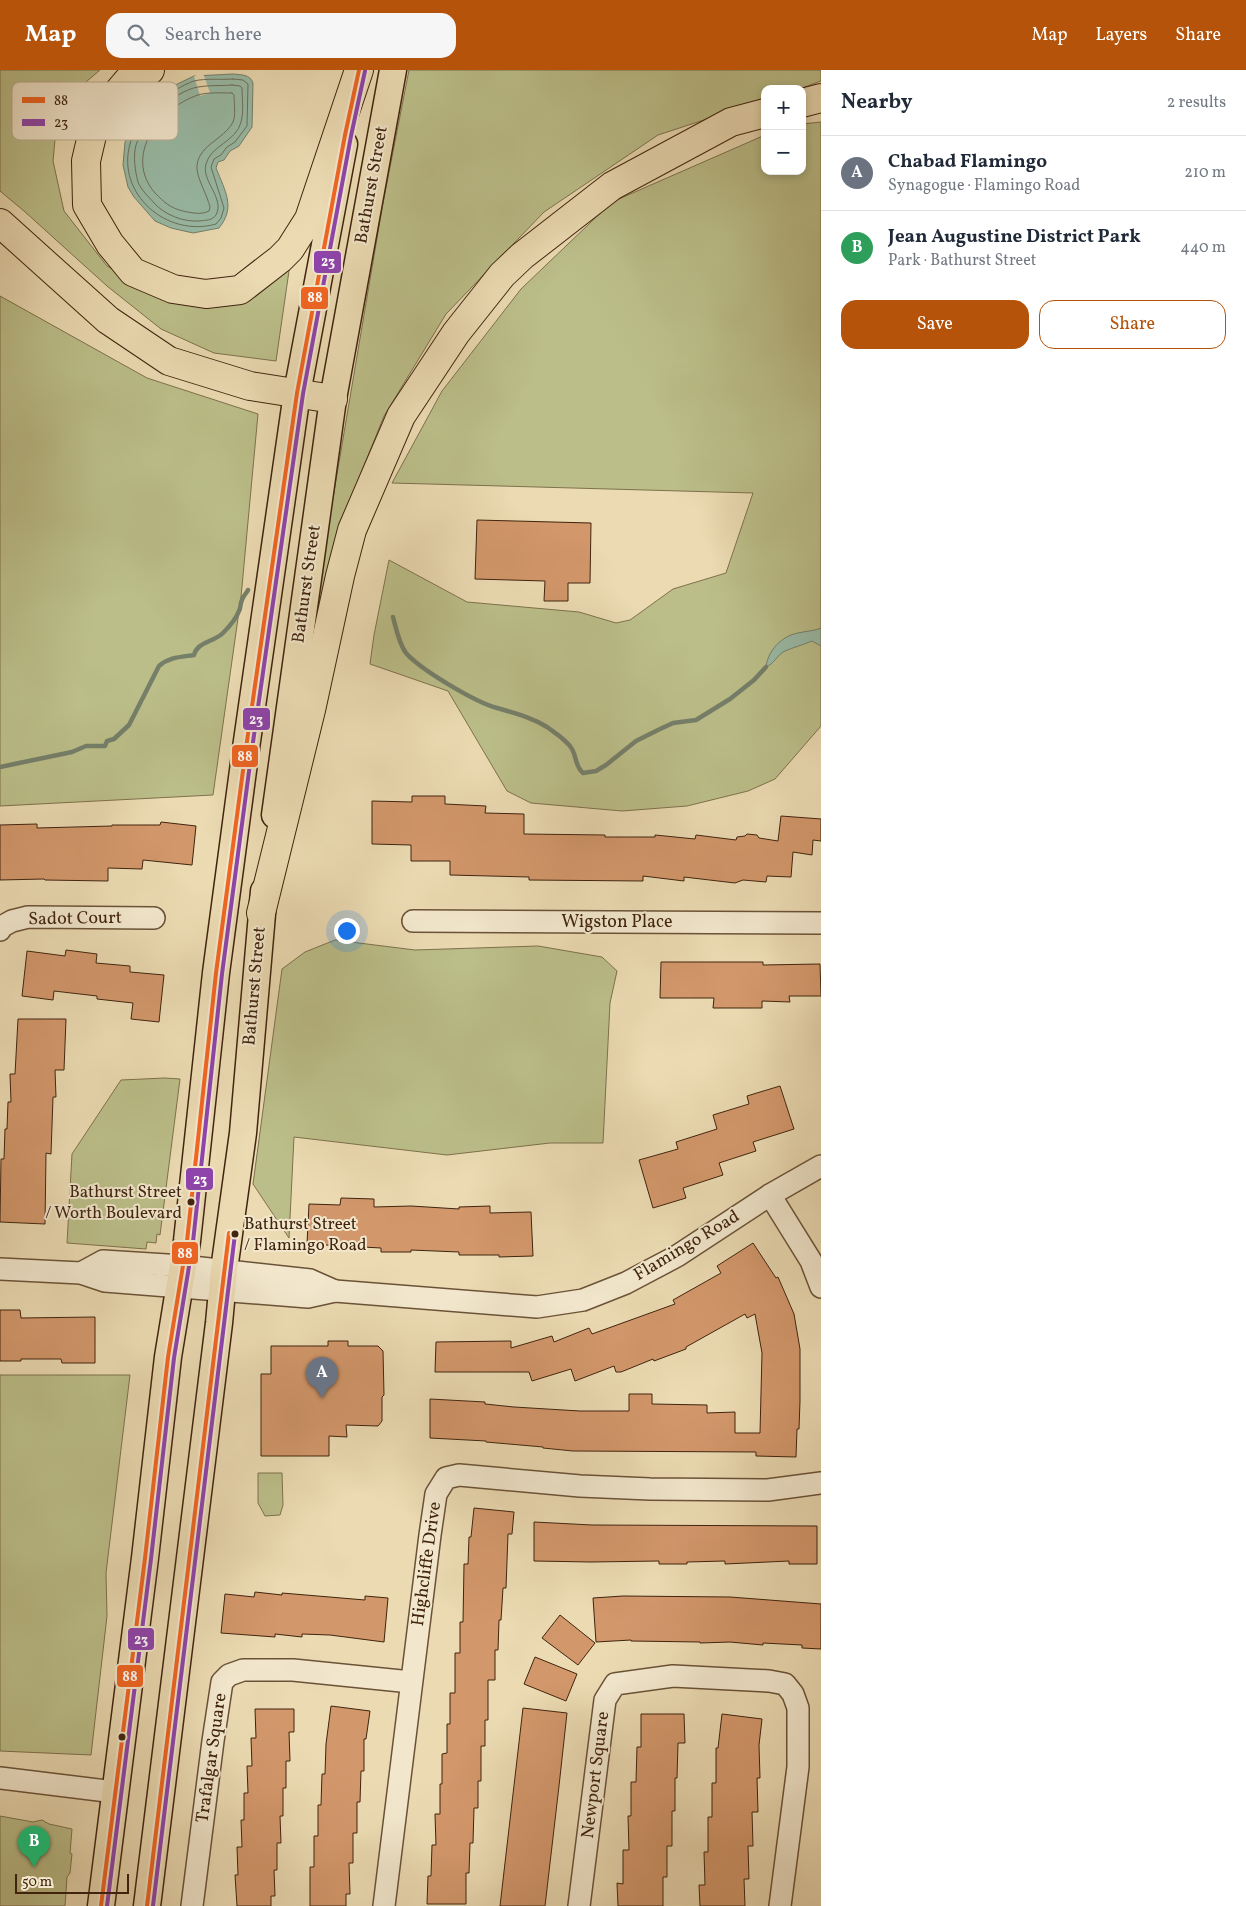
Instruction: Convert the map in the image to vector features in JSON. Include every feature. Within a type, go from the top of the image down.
[{"type":"highway","points":[[127,82],[130,78],[150,70]]},
{"type":"highway","points":[[91,140],[86,162],[87,205],[110,244],[133,272],[173,289],[206,294],[240,290],[280,259],[299,237],[309,219],[359,70]]},
{"type":"highway","points":[[806,102],[821,98]]},
{"type":"highway","points":[[261,913],[311,710],[352,530],[401,416],[456,333],[502,274],[522,256],[612,186],[731,122],[761,114]]},
{"type":"highway","points":[[0,222],[108,320],[169,361],[250,386],[333,399]]},
{"type":"main road","name":"Bathurst Street","points":[[101,1906],[168,1357],[181,1276],[216,973],[244,758],[296,393],[359,70]]},
{"type":"main road","name":"Bathurst Street","points":[[147,1906],[223,1281],[243,1133],[261,913],[333,399],[393,70]]},
{"type":"street","name":"Sadot Court","points":[[0,930],[12,922],[28,917],[154,918]]},
{"type":"street","name":"Wigston Place","points":[[412,921],[821,924]]},
{"type":"street","name":"Flamingo Road","points":[[0,1269],[81,1273],[103,1261],[308,1297],[335,1291],[537,1307],[583,1300],[626,1283],[677,1256],[770,1195],[821,1166]]},
{"type":"street","points":[[770,1195],[811,1261],[821,1287]]},
{"type":"street","name":"Highcliffe Drive","points":[[384,1906],[436,1494],[446,1478],[459,1476],[504,1478],[580,1486],[749,1490],[768,1490],[821,1483]]},
{"type":"street","name":"Trafalgar Square","points":[[192,1906],[222,1682],[229,1675],[243,1670],[293,1670],[411,1682]]},
{"type":"street","name":"Newport Square","points":[[579,1906],[606,1700],[616,1684],[673,1676],[769,1681],[784,1684],[793,1694],[798,1708],[798,1767],[780,1906]]},
{"type":"street","points":[[0,1778],[115,1797]]},
{"type":"street","points":[[0,1788],[115,1797]]},
{"type":"green space","points":[[0,70],[100,70],[86,82],[12,82],[12,140],[55,140],[53,161],[64,211],[107,266],[175,300],[228,306],[265,285],[290,264],[276,361],[214,353],[161,329],[107,286],[0,191]]},
{"type":"green space","points":[[409,70],[821,70],[821,81],[806,86],[761,85],[761,101],[658,135],[544,212],[446,314],[384,416],[345,513],[325,606],[315,604],[383,203]]},
{"type":"green space","points":[[821,122],[821,726],[775,779],[748,791],[687,806],[622,811],[531,803],[507,791],[448,691],[370,664],[389,560],[467,602],[579,612],[616,623],[630,620],[673,589],[726,573],[753,493],[392,483],[442,391],[521,289],[612,202],[761,137],[761,175],[806,175],[806,124]]},
{"type":"green space","points":[[0,296],[147,378],[258,414],[241,597],[213,795],[0,806]]},
{"type":"green space","points":[[335,940],[415,950],[538,946],[602,957],[617,971],[610,1003],[603,1143],[550,1143],[447,1155],[294,1137],[289,1238],[253,1184],[282,969],[305,952]]},
{"type":"green space","points":[[180,1079],[160,1235],[157,1234],[156,1243],[147,1242],[146,1249],[67,1243],[72,1154],[121,1080]]},
{"type":"green space","points":[[0,1375],[130,1375],[106,1573],[107,1616],[91,1755],[0,1751]]},
{"type":"green space","points":[[258,1473],[282,1473],[283,1505],[280,1515],[265,1516],[258,1503]]},
{"type":"green space","points":[[0,1816],[33,1822],[42,1820],[49,1824],[72,1829],[70,1853],[72,1854],[70,1873],[67,1877],[65,1906],[0,1906]]},
{"type":"water","points":[[242,75],[250,78],[253,83],[252,127],[239,146],[230,151],[224,160],[218,162],[216,168],[227,199],[227,213],[219,228],[193,233],[171,228],[155,221],[134,197],[128,187],[123,165],[126,140],[178,140],[178,84],[194,76]]},
{"type":"water","points":[[821,628],[821,646],[812,641],[788,650],[766,667],[770,655],[781,641],[801,632]]},
{"type":"pier","points":[[203,73],[210,93],[200,96],[194,76]]},
{"type":"building","points":[[477,520],[591,523],[590,583],[568,583],[568,601],[544,601],[545,581],[475,579]]},
{"type":"building","points":[[412,796],[445,796],[445,804],[486,806],[485,813],[524,814],[524,834],[605,835],[605,837],[655,837],[655,835],[695,839],[696,835],[736,840],[737,837],[747,834],[778,841],[781,816],[821,819],[821,841],[813,840],[812,855],[793,852],[791,877],[767,876],[766,882],[743,880],[735,883],[684,877],[684,881],[643,876],[643,881],[529,880],[529,877],[450,875],[450,861],[411,861],[411,845],[372,844],[372,801],[412,802]]},
{"type":"building","points":[[161,822],[196,826],[192,865],[143,860],[142,869],[108,868],[108,881],[0,880],[0,825],[37,824],[37,828],[160,825]]},
{"type":"building","points":[[66,950],[97,954],[96,963],[130,966],[130,972],[164,975],[159,1022],[131,1019],[133,1003],[97,999],[97,996],[54,991],[53,1000],[22,996],[27,951],[65,956]]},
{"type":"building","points":[[661,962],[763,962],[763,965],[820,964],[821,996],[789,996],[790,1002],[762,1001],[762,1008],[713,1008],[714,998],[660,998]]},
{"type":"building","points":[[18,1019],[66,1019],[64,1070],[55,1070],[56,1097],[53,1097],[51,1154],[46,1153],[45,1224],[0,1222],[1,1159],[4,1159],[8,1102],[11,1102],[10,1074],[15,1074]]},
{"type":"building","points":[[780,1086],[794,1129],[753,1142],[756,1151],[719,1163],[723,1175],[683,1188],[686,1198],[653,1208],[639,1160],[678,1149],[676,1142],[717,1129],[713,1115],[749,1104],[747,1096]]},
{"type":"building","points":[[341,1198],[374,1199],[374,1207],[411,1206],[459,1209],[459,1207],[490,1206],[490,1213],[531,1212],[533,1256],[499,1257],[499,1255],[459,1255],[459,1252],[411,1250],[411,1252],[381,1252],[381,1248],[307,1244],[309,1204],[340,1205]]},
{"type":"building","points":[[753,1243],[776,1278],[778,1277],[794,1314],[800,1349],[799,1429],[797,1429],[796,1457],[756,1456],[756,1452],[573,1451],[486,1441],[430,1438],[430,1399],[580,1411],[629,1411],[629,1394],[652,1394],[652,1404],[707,1405],[707,1413],[735,1412],[735,1433],[760,1433],[762,1353],[755,1314],[747,1318],[745,1314],[686,1347],[686,1349],[654,1361],[653,1359],[621,1372],[616,1372],[614,1366],[575,1381],[571,1369],[532,1381],[529,1372],[435,1372],[436,1342],[511,1341],[511,1348],[552,1336],[554,1342],[589,1328],[592,1334],[675,1304],[673,1300],[721,1273],[717,1266]]},
{"type":"building","points":[[0,1310],[20,1310],[21,1318],[95,1317],[95,1363],[62,1363],[61,1359],[0,1361]]},
{"type":"building","points":[[328,1341],[348,1341],[348,1346],[378,1346],[383,1351],[384,1395],[382,1397],[382,1421],[378,1426],[346,1425],[347,1437],[329,1436],[329,1456],[261,1456],[261,1374],[271,1374],[271,1346],[328,1346]]},
{"type":"building","points":[[474,1508],[514,1512],[512,1534],[508,1534],[506,1588],[503,1588],[498,1650],[495,1650],[495,1680],[488,1680],[488,1720],[485,1720],[485,1746],[481,1746],[481,1781],[478,1781],[478,1808],[474,1808],[473,1843],[470,1843],[469,1873],[466,1873],[466,1904],[427,1904],[428,1876],[431,1876],[432,1845],[436,1845],[435,1814],[440,1814],[442,1754],[447,1753],[447,1724],[450,1724],[450,1693],[455,1693],[455,1653],[460,1653],[460,1622],[463,1622],[464,1564],[468,1564],[469,1537],[471,1537]]},
{"type":"building","points":[[534,1522],[592,1525],[817,1526],[817,1564],[789,1564],[789,1561],[725,1564],[725,1561],[659,1564],[659,1561],[534,1561]]},
{"type":"building","points":[[255,1592],[365,1600],[365,1596],[388,1598],[384,1642],[330,1635],[302,1634],[302,1637],[275,1634],[275,1637],[221,1633],[225,1594],[254,1597]]},
{"type":"building","points":[[623,1596],[730,1597],[821,1604],[821,1649],[802,1648],[802,1645],[763,1643],[763,1645],[730,1642],[700,1643],[631,1640],[596,1642],[593,1598]]},
{"type":"building","points":[[560,1615],[595,1643],[578,1665],[542,1638]]},
{"type":"building","points":[[535,1657],[577,1674],[566,1701],[524,1684]]},
{"type":"building","points":[[331,1706],[370,1711],[366,1739],[364,1739],[364,1771],[361,1771],[360,1802],[357,1802],[357,1833],[353,1833],[353,1863],[349,1863],[350,1894],[346,1894],[346,1906],[310,1906],[310,1867],[314,1867],[314,1836],[318,1836],[318,1805],[321,1805],[322,1774],[325,1774],[326,1744]]},
{"type":"building","points":[[523,1708],[567,1713],[559,1786],[545,1906],[500,1906]]},
{"type":"building","points":[[255,1709],[294,1709],[294,1732],[289,1732],[290,1761],[286,1761],[286,1788],[283,1788],[283,1816],[280,1816],[281,1843],[277,1843],[277,1870],[274,1870],[275,1896],[271,1896],[271,1906],[237,1906],[235,1875],[238,1875],[237,1847],[242,1847],[241,1820],[244,1820],[244,1793],[248,1793],[247,1766],[252,1766],[251,1738],[256,1738]]},
{"type":"building","points":[[641,1714],[684,1714],[685,1743],[678,1743],[675,1811],[672,1811],[672,1846],[667,1846],[667,1877],[663,1877],[663,1906],[618,1906],[617,1883],[623,1884],[623,1850],[629,1850],[628,1816],[631,1816],[631,1782],[636,1782],[637,1747],[641,1747]]},
{"type":"building","points":[[722,1714],[762,1719],[759,1745],[760,1778],[757,1778],[758,1812],[752,1812],[753,1846],[748,1846],[749,1879],[744,1879],[745,1906],[700,1906],[699,1885],[705,1885],[704,1852],[708,1852],[708,1817],[712,1817],[712,1783],[716,1783],[716,1748],[718,1748]]},
{"type":"waterway","points":[[0,767],[72,752],[86,746],[105,746],[107,741],[114,739],[129,725],[159,666],[171,659],[194,655],[199,647],[223,633],[236,617],[240,610],[242,599],[248,590]]},
{"type":"waterway","points":[[393,617],[401,645],[413,660],[462,692],[487,705],[529,718],[547,727],[570,746],[583,773],[596,771],[636,741],[658,730],[673,723],[696,720],[730,699],[754,680],[766,667]]},
{"type":"transit line","name":"88","points":[[101,1906],[145,1558],[168,1357],[187,1241],[216,973],[246,748],[297,393],[359,70]]},
{"type":"transit line","name":"23","points":[[107,1906],[151,1559],[174,1358],[193,1242],[222,974],[252,749],[303,394],[365,71]]},
{"type":"transit line","name":"88","points":[[147,1906],[229,1233]]},
{"type":"transit line","name":"23","points":[[153,1906],[235,1234]]},
{"type":"place","name":"Bathurst Street / Worth Boulevard","points":[[191,1202]]},
{"type":"place","name":"Bathurst Street / Flamingo Road","points":[[235,1234]]},
{"type":"place","name":"Chabad Flamingo","points":[[322,1398]]},
{"type":"place","name":"Jean Augustine District Park","points":[[34,1867]]}]
